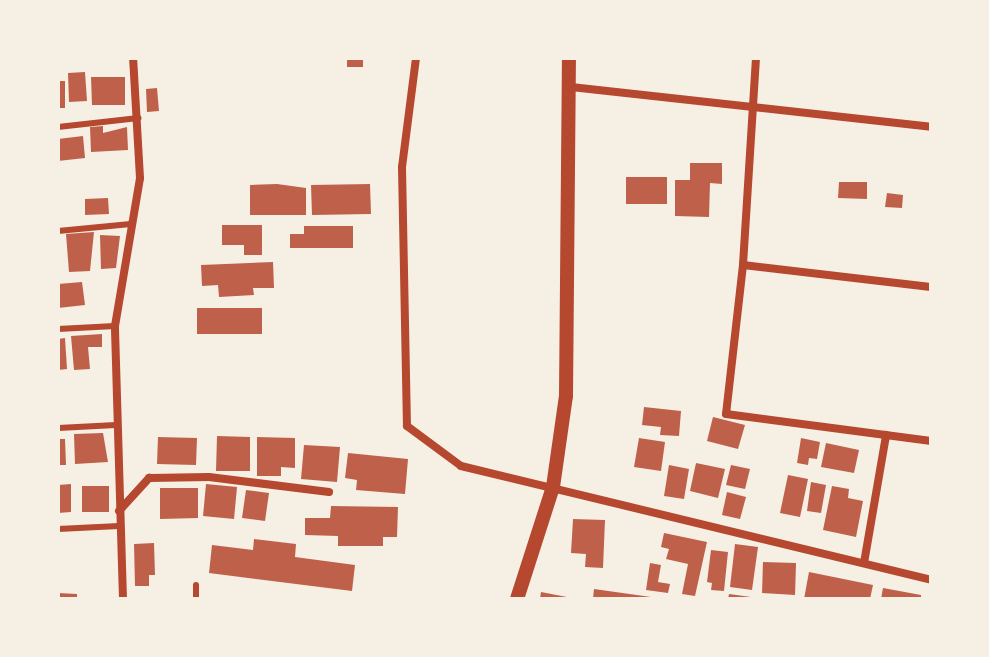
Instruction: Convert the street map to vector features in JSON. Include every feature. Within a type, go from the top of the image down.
[{"type":"street","points":[[123,599],[118,511],[115,326],[140,178],[133,58]]},
{"type":"street","points":[[416,58],[402,167],[407,426],[461,466],[931,580]]},
{"type":"street","points":[[517,599],[553,487],[566,396],[569,58]]},
{"type":"street","points":[[756,58],[756,108],[743,265],[726,414],[931,441]]},
{"type":"street","points":[[571,87],[931,127]]},
{"type":"street","points":[[743,265],[931,287]]},
{"type":"street","points":[[864,563],[886,435]]},
{"type":"street","points":[[118,511],[149,478],[209,477],[329,492]]},
{"type":"lane","points":[[58,127],[138,118]]},
{"type":"lane","points":[[58,231],[131,224]]},
{"type":"lane","points":[[58,329],[115,326]]},
{"type":"lane","points":[[58,428],[116,425]]},
{"type":"lane","points":[[58,529],[119,526]]},
{"type":"lane","points":[[196,585],[196,599]]},
{"type":"building","points":[[347,58],[363,58],[363,67],[347,67]]},
{"type":"building","points":[[85,72],[87,101],[69,102],[68,73]]},
{"type":"building","points":[[91,77],[125,77],[125,105],[92,105]]},
{"type":"building","points":[[58,81],[65,81],[65,108],[58,108]]},
{"type":"building","points":[[157,88],[159,111],[147,112],[146,89]]},
{"type":"building","points":[[103,126],[103,133],[127,127],[128,150],[91,152],[90,127]]},
{"type":"building","points":[[83,136],[85,158],[58,161],[58,139]]},
{"type":"building","points":[[690,163],[722,163],[722,184],[710,183],[709,217],[675,216],[675,180],[690,180]]},
{"type":"building","points":[[626,177],[667,177],[667,204],[626,204]]},
{"type":"building","points":[[839,182],[867,182],[867,199],[838,198]]},
{"type":"building","points":[[277,184],[306,188],[306,215],[250,215],[250,185]]},
{"type":"building","points":[[370,184],[371,214],[312,215],[311,185]]},
{"type":"building","points":[[887,193],[903,195],[902,208],[885,207]]},
{"type":"building","points":[[108,198],[109,214],[85,215],[85,199]]},
{"type":"building","points":[[222,225],[262,225],[262,255],[244,255],[244,245],[222,245]]},
{"type":"building","points":[[304,226],[353,226],[353,248],[290,248],[290,234],[304,234]]},
{"type":"building","points":[[94,232],[90,271],[69,272],[66,234]]},
{"type":"building","points":[[100,235],[120,236],[116,268],[101,269]]},
{"type":"building","points":[[273,262],[274,288],[253,288],[254,295],[219,297],[218,285],[202,286],[201,265]]},
{"type":"building","points":[[82,282],[85,305],[58,308],[58,284]]},
{"type":"building","points":[[197,308],[262,308],[262,334],[197,334]]},
{"type":"building","points":[[102,334],[102,347],[88,347],[90,369],[74,370],[71,336]]},
{"type":"building","points":[[65,338],[67,369],[58,370],[58,339]]},
{"type":"building","points":[[644,407],[681,411],[679,436],[660,435],[661,427],[642,425]]},
{"type":"building","points":[[713,417],[745,425],[738,449],[707,441]]},
{"type":"building","points":[[103,433],[108,462],[75,464],[74,434]]},
{"type":"building","points":[[217,436],[250,437],[250,471],[216,471]]},
{"type":"building","points":[[158,437],[197,438],[196,465],[157,464]]},
{"type":"building","points":[[257,437],[295,438],[295,468],[281,467],[281,476],[257,476]]},
{"type":"building","points":[[639,438],[665,442],[661,471],[634,467]]},
{"type":"building","points":[[801,438],[820,442],[817,459],[809,458],[808,465],[797,463]]},
{"type":"building","points":[[58,439],[65,439],[66,465],[58,465]]},
{"type":"building","points":[[826,443],[859,450],[854,473],[821,467]]},
{"type":"building","points":[[304,445],[340,447],[337,482],[301,479]]},
{"type":"building","points":[[348,453],[408,459],[405,494],[356,490],[357,480],[345,478]]},
{"type":"building","points":[[696,463],[725,469],[718,498],[690,491]]},
{"type":"building","points":[[669,465],[689,469],[684,499],[664,496]]},
{"type":"building","points":[[731,465],[750,469],[745,489],[726,485]]},
{"type":"building","points":[[788,475],[808,479],[800,517],[780,513]]},
{"type":"building","points":[[811,482],[826,485],[821,513],[807,511]]},
{"type":"building","points":[[71,484],[71,512],[58,513],[58,485]]},
{"type":"building","points":[[206,484],[237,487],[234,519],[203,516]]},
{"type":"building","points":[[82,486],[109,486],[109,512],[82,512]]},
{"type":"building","points":[[832,486],[849,489],[848,498],[863,501],[856,537],[823,530]]},
{"type":"building","points":[[160,488],[198,488],[198,518],[160,519]]},
{"type":"building","points":[[246,490],[269,493],[265,521],[242,518]]},
{"type":"building","points":[[727,492],[746,497],[740,519],[722,515]]},
{"type":"building","points":[[331,506],[398,507],[397,537],[383,537],[383,546],[338,546],[338,536],[305,535],[305,518],[330,518]]},
{"type":"building","points":[[573,519],[605,520],[603,568],[585,567],[586,554],[571,553]]},
{"type":"building","points":[[664,533],[707,542],[695,596],[682,594],[688,564],[666,559],[669,549],[661,547]]},
{"type":"building","points":[[254,539],[296,544],[295,557],[355,565],[352,591],[209,573],[212,545],[253,550]]},
{"type":"building","points":[[154,543],[155,575],[149,575],[149,586],[135,586],[134,544]]},
{"type":"building","points":[[735,544],[758,547],[752,590],[730,587]]},
{"type":"building","points":[[711,550],[728,552],[724,591],[711,590],[712,583],[707,582]]},
{"type":"building","points":[[763,562],[796,563],[795,595],[762,593]]},
{"type":"building","points":[[650,563],[661,565],[658,582],[670,584],[668,593],[646,590]]},
{"type":"building","points":[[809,572],[873,585],[870,599],[804,599]]},
{"type":"building","points":[[883,588],[921,595],[921,599],[881,599]]},
{"type":"building","points":[[594,589],[651,597],[651,599],[593,599]]},
{"type":"building","points":[[541,592],[572,598],[572,599],[540,599]]},
{"type":"building","points":[[58,593],[77,594],[77,599],[58,599]]},
{"type":"building","points":[[729,594],[751,597],[751,599],[728,599]]}]
